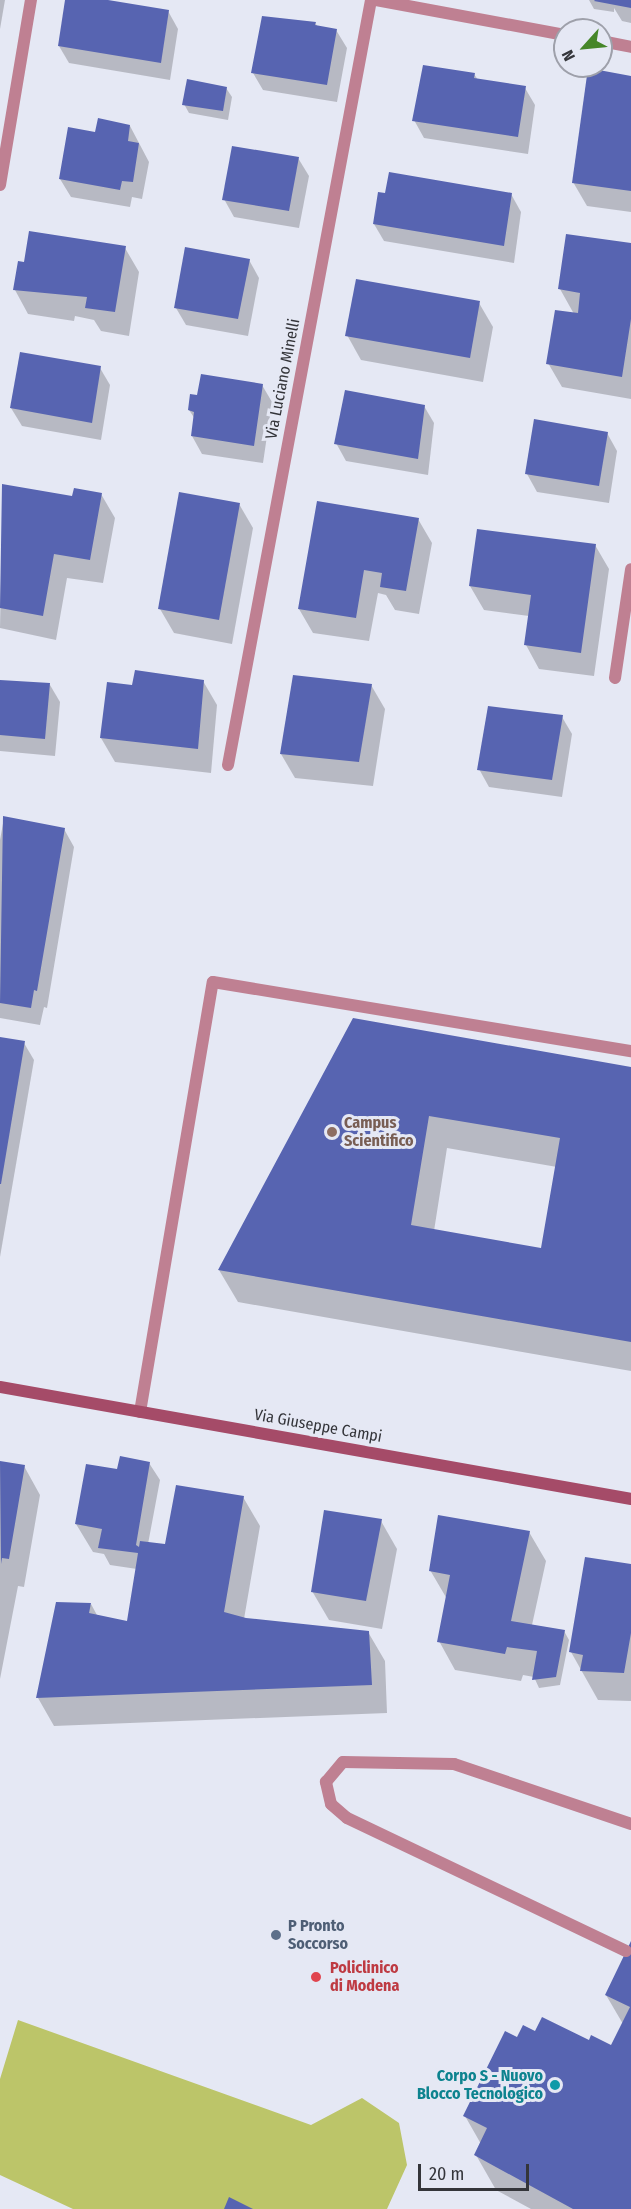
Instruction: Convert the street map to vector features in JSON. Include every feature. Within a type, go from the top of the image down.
[{"type":"street","points":[[0,185],[32,0]]},
{"type":"street","points":[[374,0],[553,32]]},
{"type":"street","name":"Via Luciano Minelli","points":[[228,765],[374,0]]},
{"type":"street","points":[[613,43],[631,47]]},
{"type":"street","points":[[615,678],[631,569]]},
{"type":"street","points":[[140,1412],[213,982],[631,1051]]},
{"type":"street","name":"Via Giuseppe Campi","points":[[0,1387],[631,1499]]},
{"type":"street","points":[[626,1951],[347,1818],[331,1804],[326,1782],[343,1762],[454,1764],[631,1824]]},
{"type":"green space","points":[[18,2020],[311,2125],[362,2098],[399,2123],[407,2165],[387,2209],[73,2209],[0,2175],[0,2079]]},
{"type":"building","points":[[65,0],[108,0],[169,10],[161,63],[58,46]]},
{"type":"building","points":[[631,0],[631,8],[594,1]]},
{"type":"building","points":[[262,16],[316,22],[315,25],[337,29],[327,85],[251,73]]},
{"type":"building","points":[[423,65],[475,73],[474,78],[526,86],[518,137],[412,121]]},
{"type":"building","points":[[613,73],[631,76],[631,191],[572,183],[587,78],[613,78]]},
{"type":"building","points":[[187,79],[227,87],[223,111],[182,105]]},
{"type":"building","points":[[98,118],[130,125],[128,141],[139,143],[133,182],[122,181],[120,190],[59,179],[68,127],[95,132]]},
{"type":"building","points":[[232,146],[299,157],[289,211],[222,200]]},
{"type":"building","points":[[389,172],[512,193],[504,246],[373,224],[378,192],[385,193]]},
{"type":"building","points":[[29,231],[126,246],[115,312],[85,308],[87,297],[13,290],[18,261],[24,262]]},
{"type":"building","points":[[566,234],[631,243],[631,319],[622,377],[546,364],[555,310],[578,313],[580,293],[558,289]]},
{"type":"building","points":[[185,247],[250,259],[238,319],[174,308]]},
{"type":"building","points":[[356,279],[480,301],[470,358],[345,336]]},
{"type":"building","points":[[20,352],[101,366],[92,423],[10,408]]},
{"type":"building","points":[[201,374],[263,384],[254,446],[191,436],[194,412],[188,410],[190,394],[197,395]]},
{"type":"building","points":[[345,390],[425,405],[418,459],[334,444]]},
{"type":"building","points":[[534,419],[608,432],[599,486],[525,474]]},
{"type":"building","points":[[2,484],[72,496],[74,488],[102,493],[90,560],[54,554],[43,616],[0,608]]},
{"type":"building","points":[[179,492],[240,503],[219,620],[158,609]]},
{"type":"building","points":[[317,501],[419,518],[406,591],[380,587],[382,573],[364,570],[356,618],[298,609]]},
{"type":"building","points":[[477,529],[596,544],[581,653],[524,645],[531,595],[469,586]]},
{"type":"building","points":[[135,670],[204,680],[198,749],[100,738],[107,682],[132,685]]},
{"type":"building","points":[[293,675],[372,684],[359,762],[280,754]]},
{"type":"building","points":[[0,680],[50,683],[45,739],[0,735]]},
{"type":"building","points":[[488,706],[563,715],[552,780],[477,770]]},
{"type":"building","points":[[3,816],[65,828],[37,991],[34,990],[31,1008],[0,1003]]},
{"type":"building","points":[[353,1018],[631,1067],[631,1342],[218,1270]],"holes":[[[429,1116],[560,1138],[541,1248],[411,1225]]]},
{"type":"building","points":[[0,1037],[25,1041],[1,1184],[0,1184]]},
{"type":"building","points":[[120,1456],[150,1462],[136,1545],[139,1547],[140,1541],[165,1544],[176,1485],[244,1496],[224,1612],[246,1618],[369,1631],[372,1685],[36,1698],[56,1602],[91,1603],[89,1613],[127,1621],[138,1553],[98,1548],[102,1529],[75,1524],[86,1464],[117,1469]]},
{"type":"building","points":[[0,1461],[25,1465],[9,1559],[2,1558],[1,1564]]},
{"type":"building","points":[[324,1510],[382,1519],[366,1601],[311,1592]]},
{"type":"building","points":[[438,1515],[530,1531],[511,1621],[565,1630],[556,1677],[532,1680],[537,1651],[507,1647],[505,1654],[437,1642],[450,1575],[429,1571]]},
{"type":"building","points":[[585,1557],[631,1564],[631,1633],[624,1673],[580,1671],[583,1655],[569,1652]]},
{"type":"building","name":"Corpo S - Nuovo Blocco Tecnologico","points":[[631,1941],[631,2209],[573,2209],[474,2155],[487,2128],[463,2116],[505,2031],[517,2037],[523,2025],[535,2031],[542,2017],[589,2040],[591,2035],[611,2045],[630,2007],[605,1995]]},
{"type":"building","points":[[229,2197],[253,2209],[224,2209]]},
{"type":"place","name":"Campus Scientifico","points":[[332,1132]]},
{"type":"place","name":"P Pronto Soccorso","points":[[276,1935]]},
{"type":"place","name":"Policlinico di Modena","points":[[316,1977]]},
{"type":"place","name":"Corpo S - Nuovo Blocco Tecnologico","points":[[555,2085]]}]
